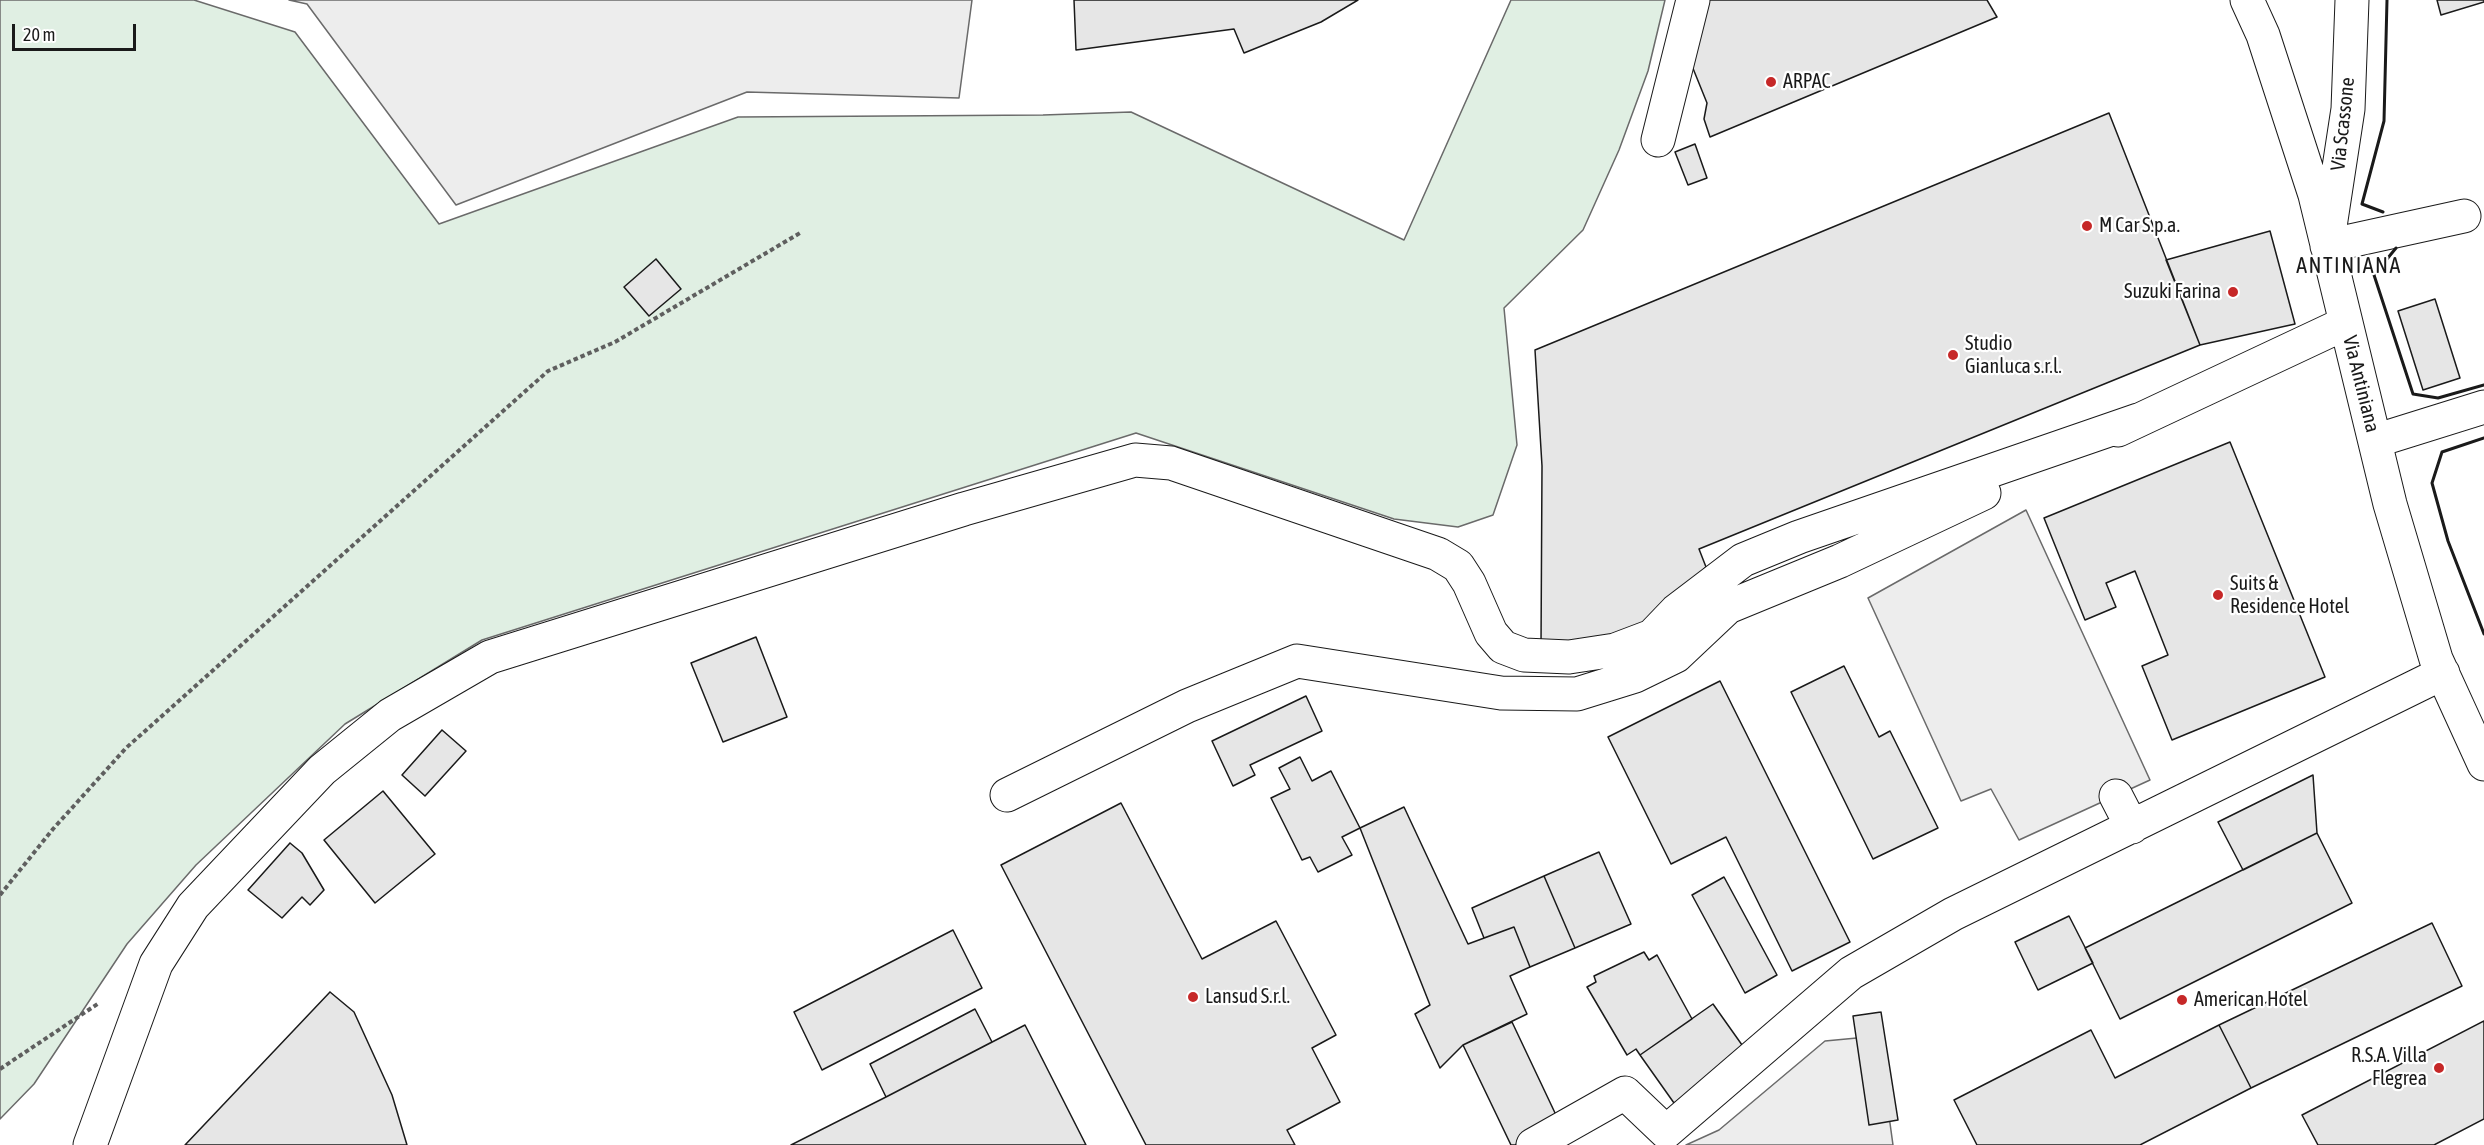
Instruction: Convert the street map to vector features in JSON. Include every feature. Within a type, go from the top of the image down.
[{"type":"street","points":[[1658,140],[1694,0]]},
{"type":"street","name":"Via Antiniana","points":[[2247,0],[2263,35],[2308,172],[2390,504],[2436,659],[2484,764]]},
{"type":"street","name":"Via Scassone","points":[[2327,246],[2348,109],[2352,0]]},
{"type":"street","points":[[2327,246],[2464,216]]},
{"type":"street","points":[[1007,795],[1187,706],[1297,661],[1501,693],[1576,694],[1635,676],[1676,656],[1728,607],[1840,561],[2346,323]]},
{"type":"street","points":[[2375,441],[2484,407]]},
{"type":"street","points":[[90,1145],[156,964],[193,906],[322,770],[390,715],[490,657],[964,509],[1135,460],[1171,463],[1438,554],[1458,566],[1469,584],[1491,633],[1503,647],[1524,655],[1569,657],[1615,650],[1652,636],[1684,605],[1743,560],[1799,537],[2138,420]]},
{"type":"street","points":[[1533,1145],[1625,1093],[1666,1132],[1851,973],[1953,914],[2443,674]]},
{"type":"street","points":[[2116,796],[2132,827]]},
{"type":"path","points":[[0,895],[53,829],[126,748],[548,371],[615,342],[800,233]]},
{"type":"path","points":[[0,1069],[102,1001]]},
{"type":"green space","points":[[0,0],[194,0],[295,32],[439,224],[738,117],[1043,115],[1131,112],[1404,240],[1511,0],[1665,0],[1648,71],[1619,150],[1583,230],[1504,308],[1517,445],[1493,515],[1458,527],[1394,519],[1136,433],[482,640],[345,724],[196,865],[127,944],[34,1084],[0,1119]]},
{"type":"shaded area","points":[[289,0],[972,0],[959,98],[747,92],[456,205],[307,4]]},
{"type":"shaded area","points":[[2026,510],[2150,780],[2019,840],[1991,789],[1961,801],[1868,598]]},
{"type":"shaded area","points":[[1878,1036],[1893,1145],[1686,1145],[1719,1130],[1825,1041]]},
{"type":"building","points":[[1074,0],[1358,0],[1321,22],[1244,53],[1234,29],[1076,50]]},
{"type":"building","name":"ARPAC","points":[[1706,0],[1987,0],[1997,17],[1710,137],[1704,119],[1707,103],[1690,61]]},
{"type":"building","points":[[2437,0],[2484,0],[2484,2],[2441,15]]},
{"type":"building","points":[[2109,113],[2200,345],[1699,549],[1706,567],[1645,628],[1578,646],[1541,646],[1542,466],[1535,350]]},
{"type":"building","points":[[1695,144],[1707,178],[1688,185],[1675,152]]},
{"type":"building","name":"Suzuki Farina","points":[[2270,231],[2295,324],[2200,345],[2166,260]]},
{"type":"building","points":[[656,259],[681,289],[649,316],[624,287]]},
{"type":"building","points":[[2435,299],[2460,378],[2423,390],[2398,311]]},
{"type":"building","name":"Suits & Residence Hotel","points":[[2230,442],[2325,677],[2172,740],[2142,666],[2168,655],[2135,571],[2106,583],[2116,607],[2085,620],[2044,518]]},
{"type":"building","points":[[756,637],[787,717],[723,742],[691,663]]},
{"type":"building","points":[[1844,666],[1879,737],[1890,731],[1938,828],[1873,859],[1791,692]]},
{"type":"building","points":[[1720,681],[1850,942],[1792,971],[1726,837],[1671,864],[1608,737]]},
{"type":"building","points":[[1306,696],[1322,731],[1250,765],[1255,775],[1233,786],[1212,741]]},
{"type":"building","points":[[442,730],[466,751],[425,796],[402,775]]},
{"type":"building","points":[[1300,757],[1312,781],[1331,771],[1360,828],[1342,837],[1352,855],[1318,872],[1310,857],[1302,860],[1271,798],[1290,789],[1279,768]]},
{"type":"building","points":[[2313,775],[2317,833],[2243,870],[2218,822]]},
{"type":"building","points":[[383,791],[435,854],[375,903],[324,840]]},
{"type":"building","name":"Lansud S.r.l.","points":[[1121,803],[1202,959],[1276,921],[1336,1035],[1312,1048],[1340,1102],[1287,1130],[1295,1145],[1146,1145],[1001,865]]},
{"type":"building","points":[[1404,807],[1468,944],[1514,927],[1530,967],[1510,976],[1527,1014],[1463,1045],[1440,1068],[1415,1014],[1430,1005],[1360,828]]},
{"type":"building","points":[[2317,833],[2352,903],[2120,1019],[2085,948]]},
{"type":"building","points":[[290,843],[302,853],[324,890],[310,905],[302,897],[282,918],[248,890]]},
{"type":"building","points":[[1599,852],[1631,924],[1575,948],[1544,876]]},
{"type":"building","points":[[1544,876],[1575,948],[1530,967],[1514,927],[1484,938],[1472,908]]},
{"type":"building","points":[[1724,877],[1777,975],[1745,993],[1692,895]]},
{"type":"building","points":[[2069,916],[2093,963],[2038,990],[2015,942]]},
{"type":"building","points":[[2432,923],[2462,986],[2251,1088],[2219,1025]]},
{"type":"building","points":[[953,930],[982,988],[822,1070],[794,1012]]},
{"type":"building","points":[[1644,952],[1649,960],[1657,955],[1692,1019],[1640,1055],[1636,1049],[1627,1055],[1587,987],[1596,982],[1594,976]]},
{"type":"building","points":[[330,992],[354,1012],[392,1095],[407,1145],[185,1145]]},
{"type":"building","points":[[1713,1004],[1747,1052],[1674,1103],[1640,1055]]},
{"type":"building","points":[[975,1009],[992,1042],[886,1097],[870,1064]]},
{"type":"building","points":[[1881,1012],[1898,1120],[1869,1125],[1853,1016]]},
{"type":"building","name":"R.S.A. Villa Flegrea","points":[[2484,1021],[2484,1119],[2434,1145],[2318,1145],[2302,1115]]},
{"type":"building","points":[[1512,1022],[1556,1115],[1515,1145],[1511,1145],[1463,1045]]},
{"type":"building","points":[[1025,1025],[1086,1145],[791,1145],[886,1097]]},
{"type":"building","points":[[2219,1025],[2251,1088],[2140,1145],[1977,1145],[1954,1100],[2091,1030],[2115,1078]]},
{"type":"wall","points":[[2383,212],[2362,204],[2384,121],[2387,0]]},
{"type":"wall","points":[[2396,248],[2374,275],[2413,394],[2438,398],[2484,385]]},
{"type":"wall","points":[[2484,438],[2442,452],[2432,483],[2448,541],[2484,634]]},
{"type":"place","name":"ARPAC","points":[[1771,82]]},
{"type":"place","name":"M Car S.p.a.","points":[[2087,226]]},
{"type":"place","name":"Suzuki Farina","points":[[2233,292]]},
{"type":"place","name":"Studio Gianluca s.r.l.","points":[[1953,355]]},
{"type":"place","name":"Suits & Residence Hotel","points":[[2218,595]]},
{"type":"place","name":"Lansud S.r.l.","points":[[1193,997]]},
{"type":"place","name":"American Hotel","points":[[2182,1000]]},
{"type":"place","name":"R.S.A. Villa Flegrea","points":[[2439,1068]]},
{"type":"district","name":"ANTINIANA","points":[[2349,266]]}]
